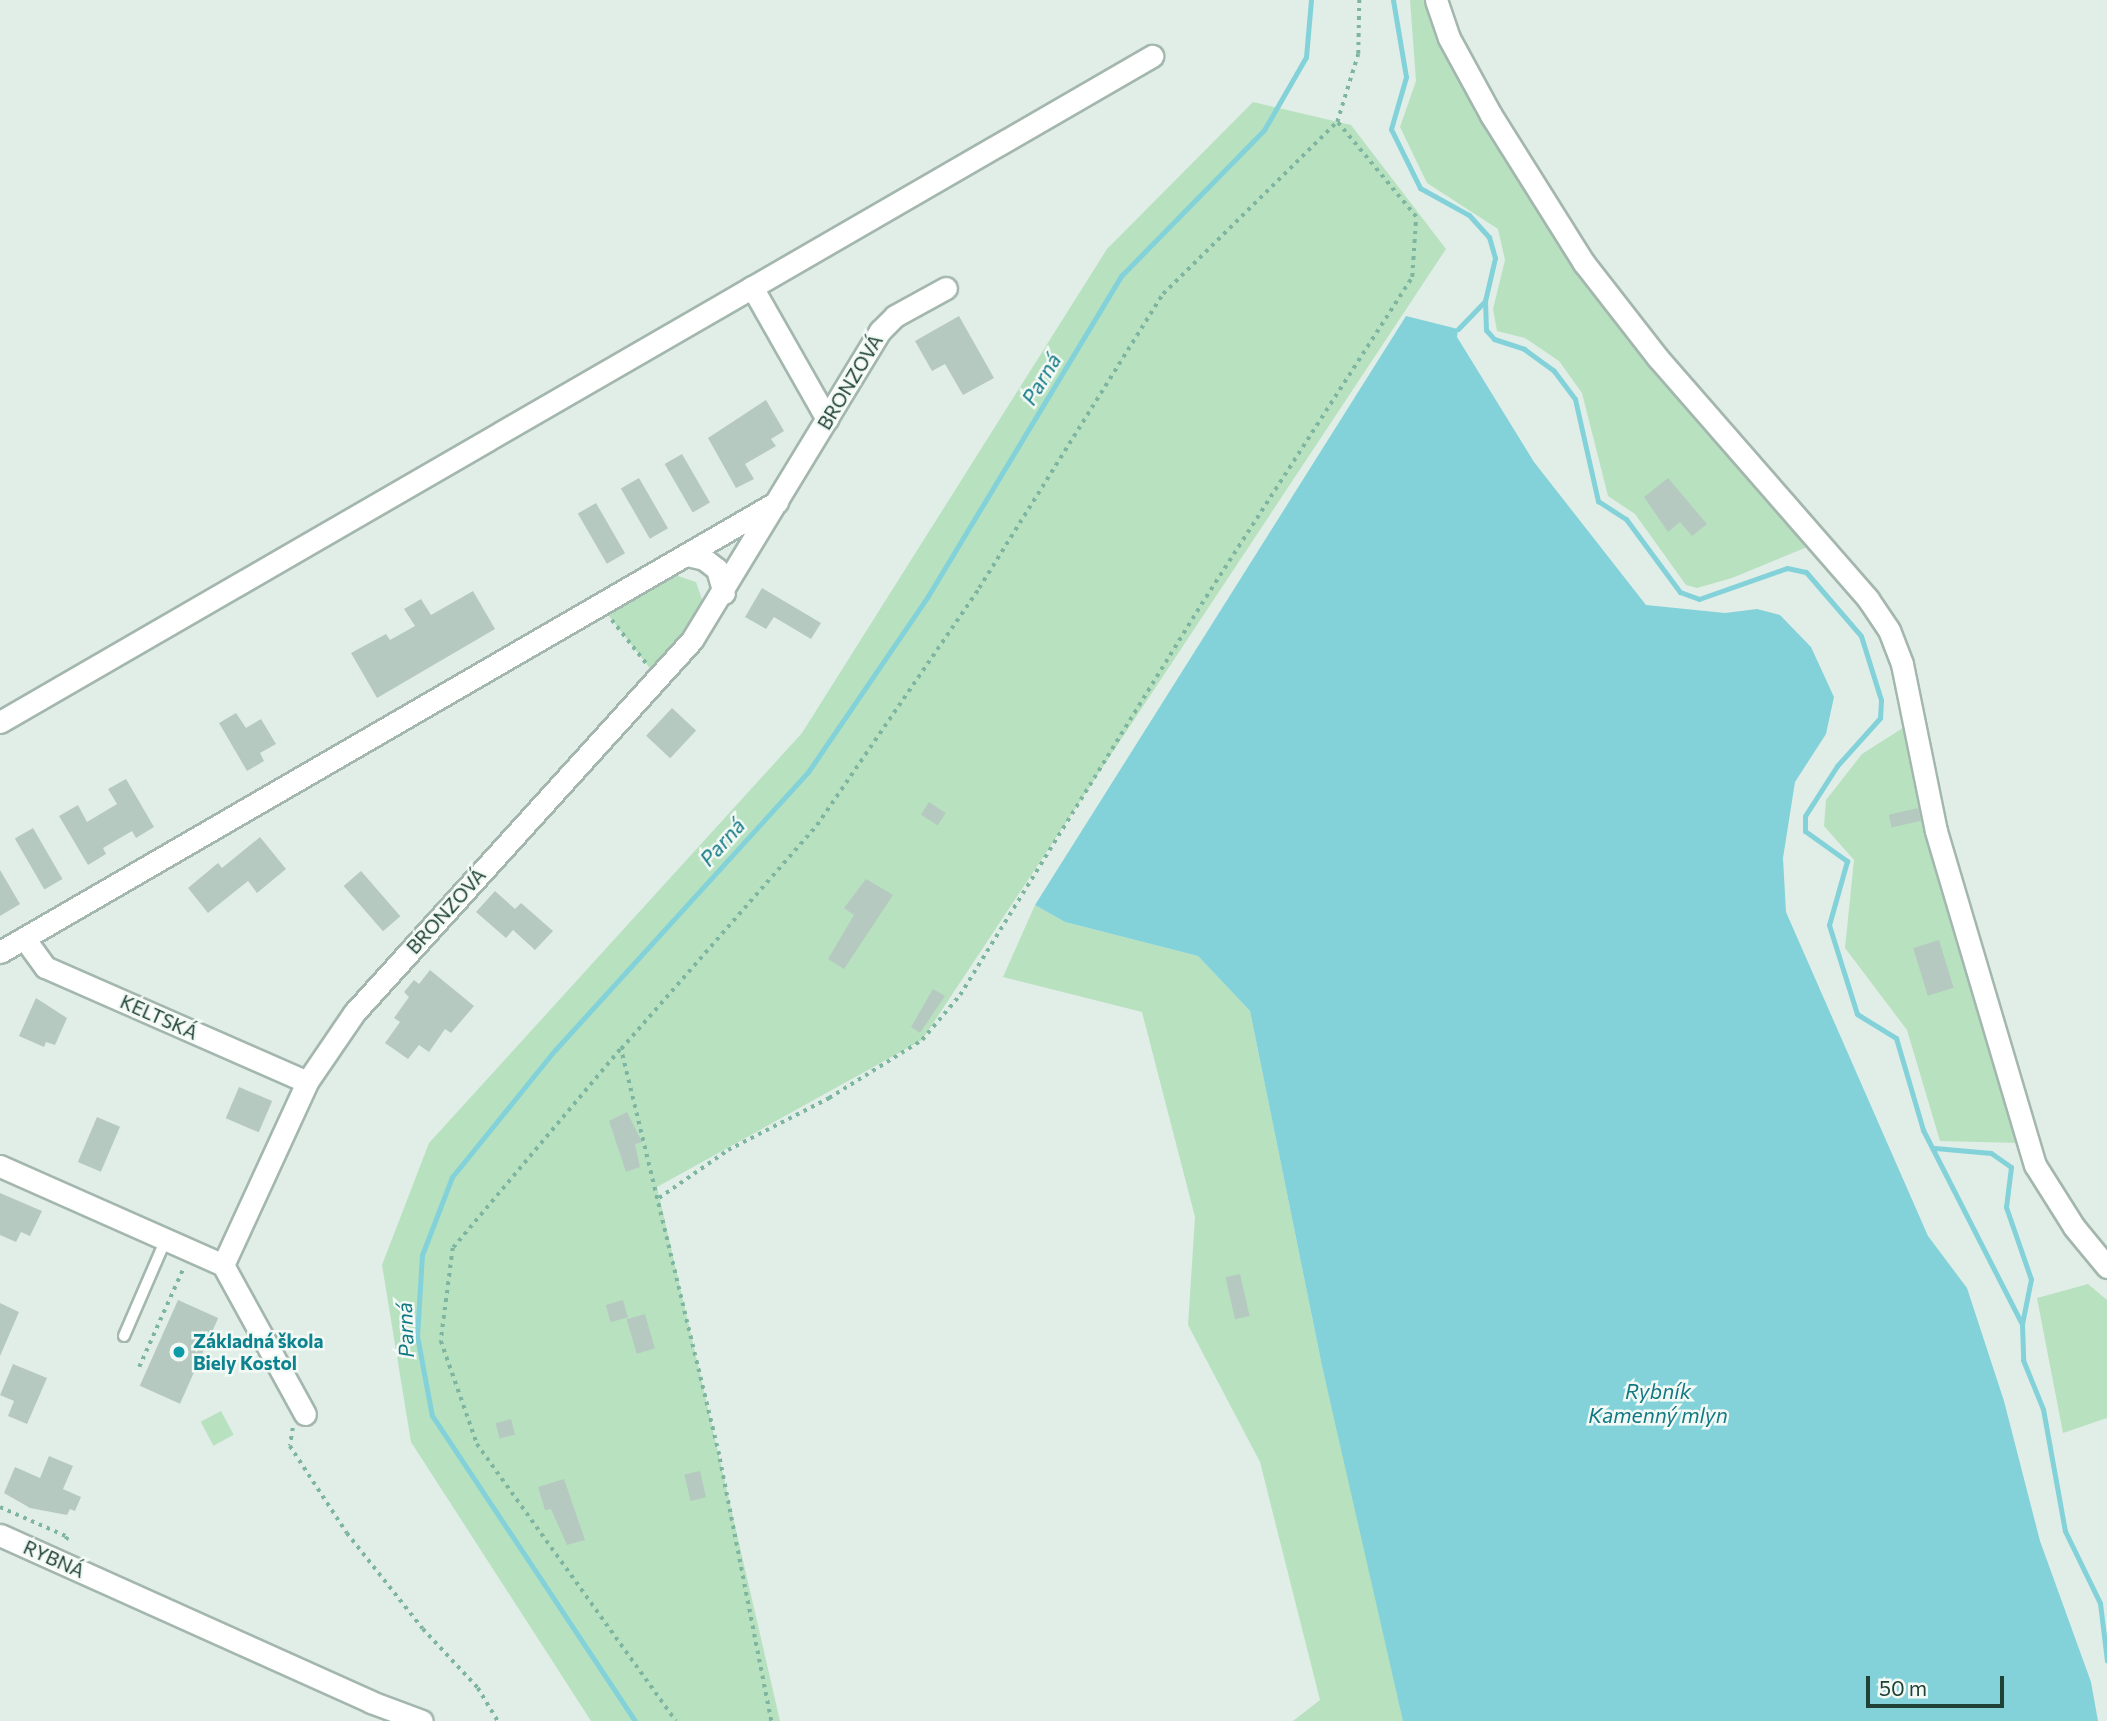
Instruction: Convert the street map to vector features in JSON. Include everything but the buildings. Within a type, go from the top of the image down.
[{"type":"street","points":[[1436,0],[1449,38],[1491,115],[1584,263],[1658,358],[1868,599],[1889,630],[1902,664],[1936,831],[2022,1127],[2035,1164],[2052,1193],[2107,1267]]},
{"type":"street","points":[[0,722],[1153,56]]},
{"type":"street","points":[[752,287],[827,419]]},
{"type":"street","name":"BRONZOVÁ","points":[[223,1265],[307,1082],[354,1013],[692,640],[724,593],[885,325],[946,288]]},
{"type":"street","name":"BRONZOVÁ","points":[[0,952],[779,501]]},
{"type":"street","points":[[687,555],[711,563],[721,577],[724,593]]},
{"type":"street","name":"KELTSKÁ","points":[[24,938],[46,967],[307,1082]]},
{"type":"street","points":[[0,1166],[223,1265],[300,1417]]},
{"type":"street","name":"RYBNÁ","points":[[0,1535],[422,1721]]},
{"type":"lane","points":[[124,1336],[166,1239]]},
{"type":"path","points":[[676,1721],[477,1444],[442,1341],[453,1248],[621,1049],[817,825],[978,588],[1163,294],[1337,122],[1358,54],[1359,0]]},
{"type":"path","points":[[659,1198],[728,1150],[829,1098],[922,1040],[960,995],[1206,597],[1412,277],[1416,217],[1337,122]]},
{"type":"path","points":[[605,611],[652,671]]},
{"type":"path","points":[[621,1049],[659,1198],[722,1469],[771,1721]]},
{"type":"path","points":[[139,1367],[186,1262]]},
{"type":"path","points":[[300,1417],[290,1446],[386,1585],[478,1688],[498,1721]]},
{"type":"path","points":[[0,1507],[68,1537],[57,1560]]},
{"type":"green space","points":[[1410,0],[1431,0],[1491,126],[1812,545],[1732,578],[1697,588],[1686,585],[1635,514],[1608,496],[1582,393],[1559,361],[1525,338],[1497,331],[1493,309],[1505,260],[1498,229],[1427,183],[1400,127],[1416,81]]},
{"type":"green space","points":[[1253,102],[1351,125],[1446,249],[922,1040],[657,1187],[780,1721],[591,1721],[411,1442],[382,1265],[429,1143],[802,733],[1107,249]]},
{"type":"green space","points":[[672,574],[696,582],[704,605],[652,671],[605,611]]},
{"type":"green space","points":[[1909,724],[2021,1143],[1940,1141],[1907,1030],[1845,948],[1854,860],[1824,826],[1826,800],[1862,754]]},
{"type":"green space","points":[[1035,905],[1065,922],[1198,956],[1250,1011],[1322,1366],[1404,1706],[1403,1721],[1293,1721],[1320,1700],[1260,1462],[1188,1325],[1195,1217],[1142,1012],[1003,977]]},
{"type":"green space","points":[[2088,1284],[2107,1300],[2107,1418],[2063,1433],[2037,1298]]},
{"type":"green space","points":[[221,1411],[234,1435],[213,1446],[201,1422]]},
{"type":"water","name":"Rybník Kamenný mlyn","points":[[1406,316],[1458,329],[1457,337],[1534,462],[1646,605],[1725,613],[1757,609],[1780,615],[1811,647],[1834,697],[1826,734],[1795,782],[1783,858],[1786,912],[1928,1236],[1967,1288],[2004,1401],[2040,1541],[2091,1682],[2098,1721],[1403,1721],[1322,1366],[1250,1011],[1198,956],[1065,922],[1035,905]]},
{"type":"waterway","name":"Parná","points":[[635,1721],[432,1416],[417,1336],[422,1255],[452,1177],[555,1050],[808,772],[928,596],[1122,275],[1264,130],[1306,57],[1311,0]]},
{"type":"waterway","points":[[1393,0],[1406,77],[1391,129],[1420,188],[1469,215],[1489,237],[1495,258],[1485,301],[1486,330],[1494,339],[1524,349],[1554,371],[1575,399],[1598,501],[1626,519],[1680,592],[1699,599],[1787,568],[1806,572],[1861,636],[1881,700],[1880,718],[1837,766],[1805,816],[1805,831],[1847,861],[1829,925],[1857,1014],[1896,1038],[1923,1130],[2022,1324],[2023,1360],[2043,1409],[2065,1531],[2100,1603],[2107,1661]]},
{"type":"waterway","points":[[1458,329],[1485,301]]},
{"type":"waterway","points":[[1935,1148],[1991,1153],[2011,1167],[2006,1207],[2031,1279],[2022,1324]]},
{"type":"place","name":"Základná škola Biely Kostol","points":[[179,1352]]}]
